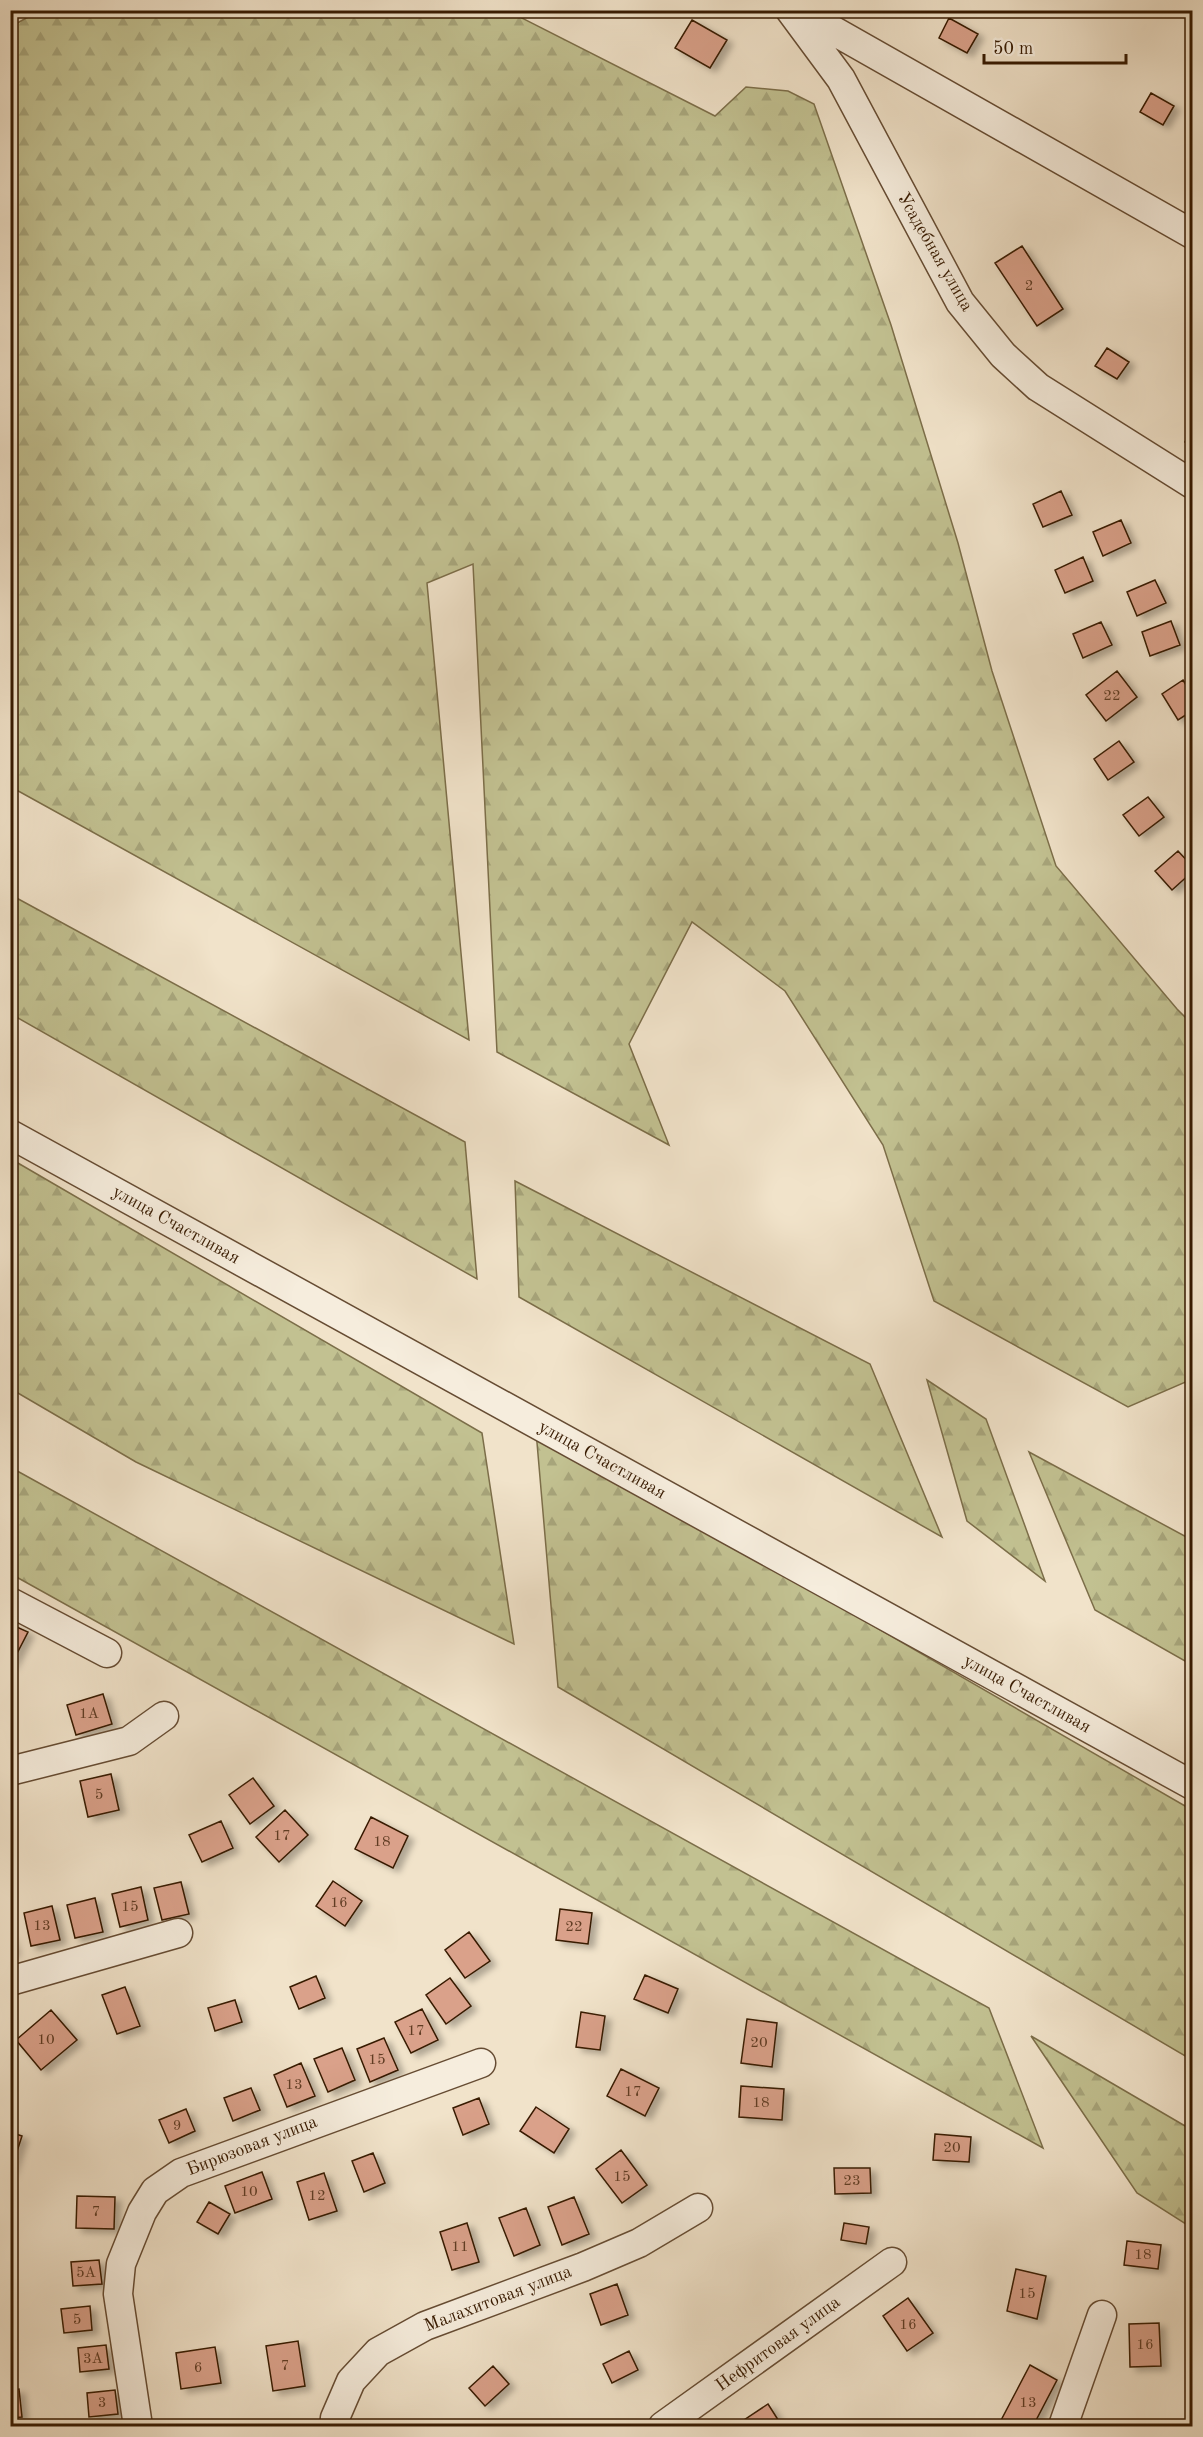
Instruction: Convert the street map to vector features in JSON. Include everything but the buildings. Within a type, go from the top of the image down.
[{"type":"street","name":"Усадебная улица","points":[[789,10],[841,79],[960,302],[1003,355],[1038,387],[1191,489]]},
{"type":"street","points":[[797,10],[1192,234]]},
{"type":"street","name":"улица Счастливая","points":[[10,1134],[1192,1785]]},
{"type":"street","points":[[10,1602],[106,1653]]},
{"type":"street","points":[[10,1771],[129,1741],[164,1716]]},
{"type":"street","points":[[10,1981],[178,1933]]},
{"type":"street","name":"Бирюзовая улица","points":[[138,2427],[118,2294],[121,2264],[142,2212],[154,2191],[181,2173],[316,2121],[481,2063]]},
{"type":"street","name":"Малахитовая улица","points":[[334,2427],[335,2418],[351,2382],[378,2352],[425,2326],[583,2267],[639,2242],[698,2208]]},
{"type":"street","name":"Нефритовая улица","points":[[663,2427],[892,2262]]},
{"type":"street","points":[[1063,2427],[1102,2315]]},
{"type":"green space","points":[[39,11],[508,11],[715,116],[746,87],[788,91],[814,104],[891,325],[958,543],[992,671],[1056,866],[1192,1024],[1192,1373],[1188,1381],[1128,1407],[934,1301],[883,1145],[785,991],[692,922],[629,1044],[669,1145],[497,1052],[473,564],[427,583],[469,1040],[11,787],[10,27]]},
{"type":"green space","points":[[11,895],[465,1142],[477,1279],[11,1014]]},
{"type":"green space","points":[[11,1159],[482,1433],[514,1644],[136,1462],[11,1389]]},
{"type":"green space","points":[[515,1181],[870,1364],[942,1537],[519,1297]]},
{"type":"green space","points":[[927,1380],[986,1419],[1045,1581],[967,1521]]},
{"type":"green space","points":[[536,1431],[1192,1810],[1192,2060],[558,1687]]},
{"type":"green space","points":[[1029,1452],[1192,1540],[1192,1665],[1095,1610]]},
{"type":"green space","points":[[10,1467],[989,2008],[1043,2148],[11,1574]]},
{"type":"green space","points":[[1031,2036],[1192,2130],[1192,2228],[1137,2193]]}]
